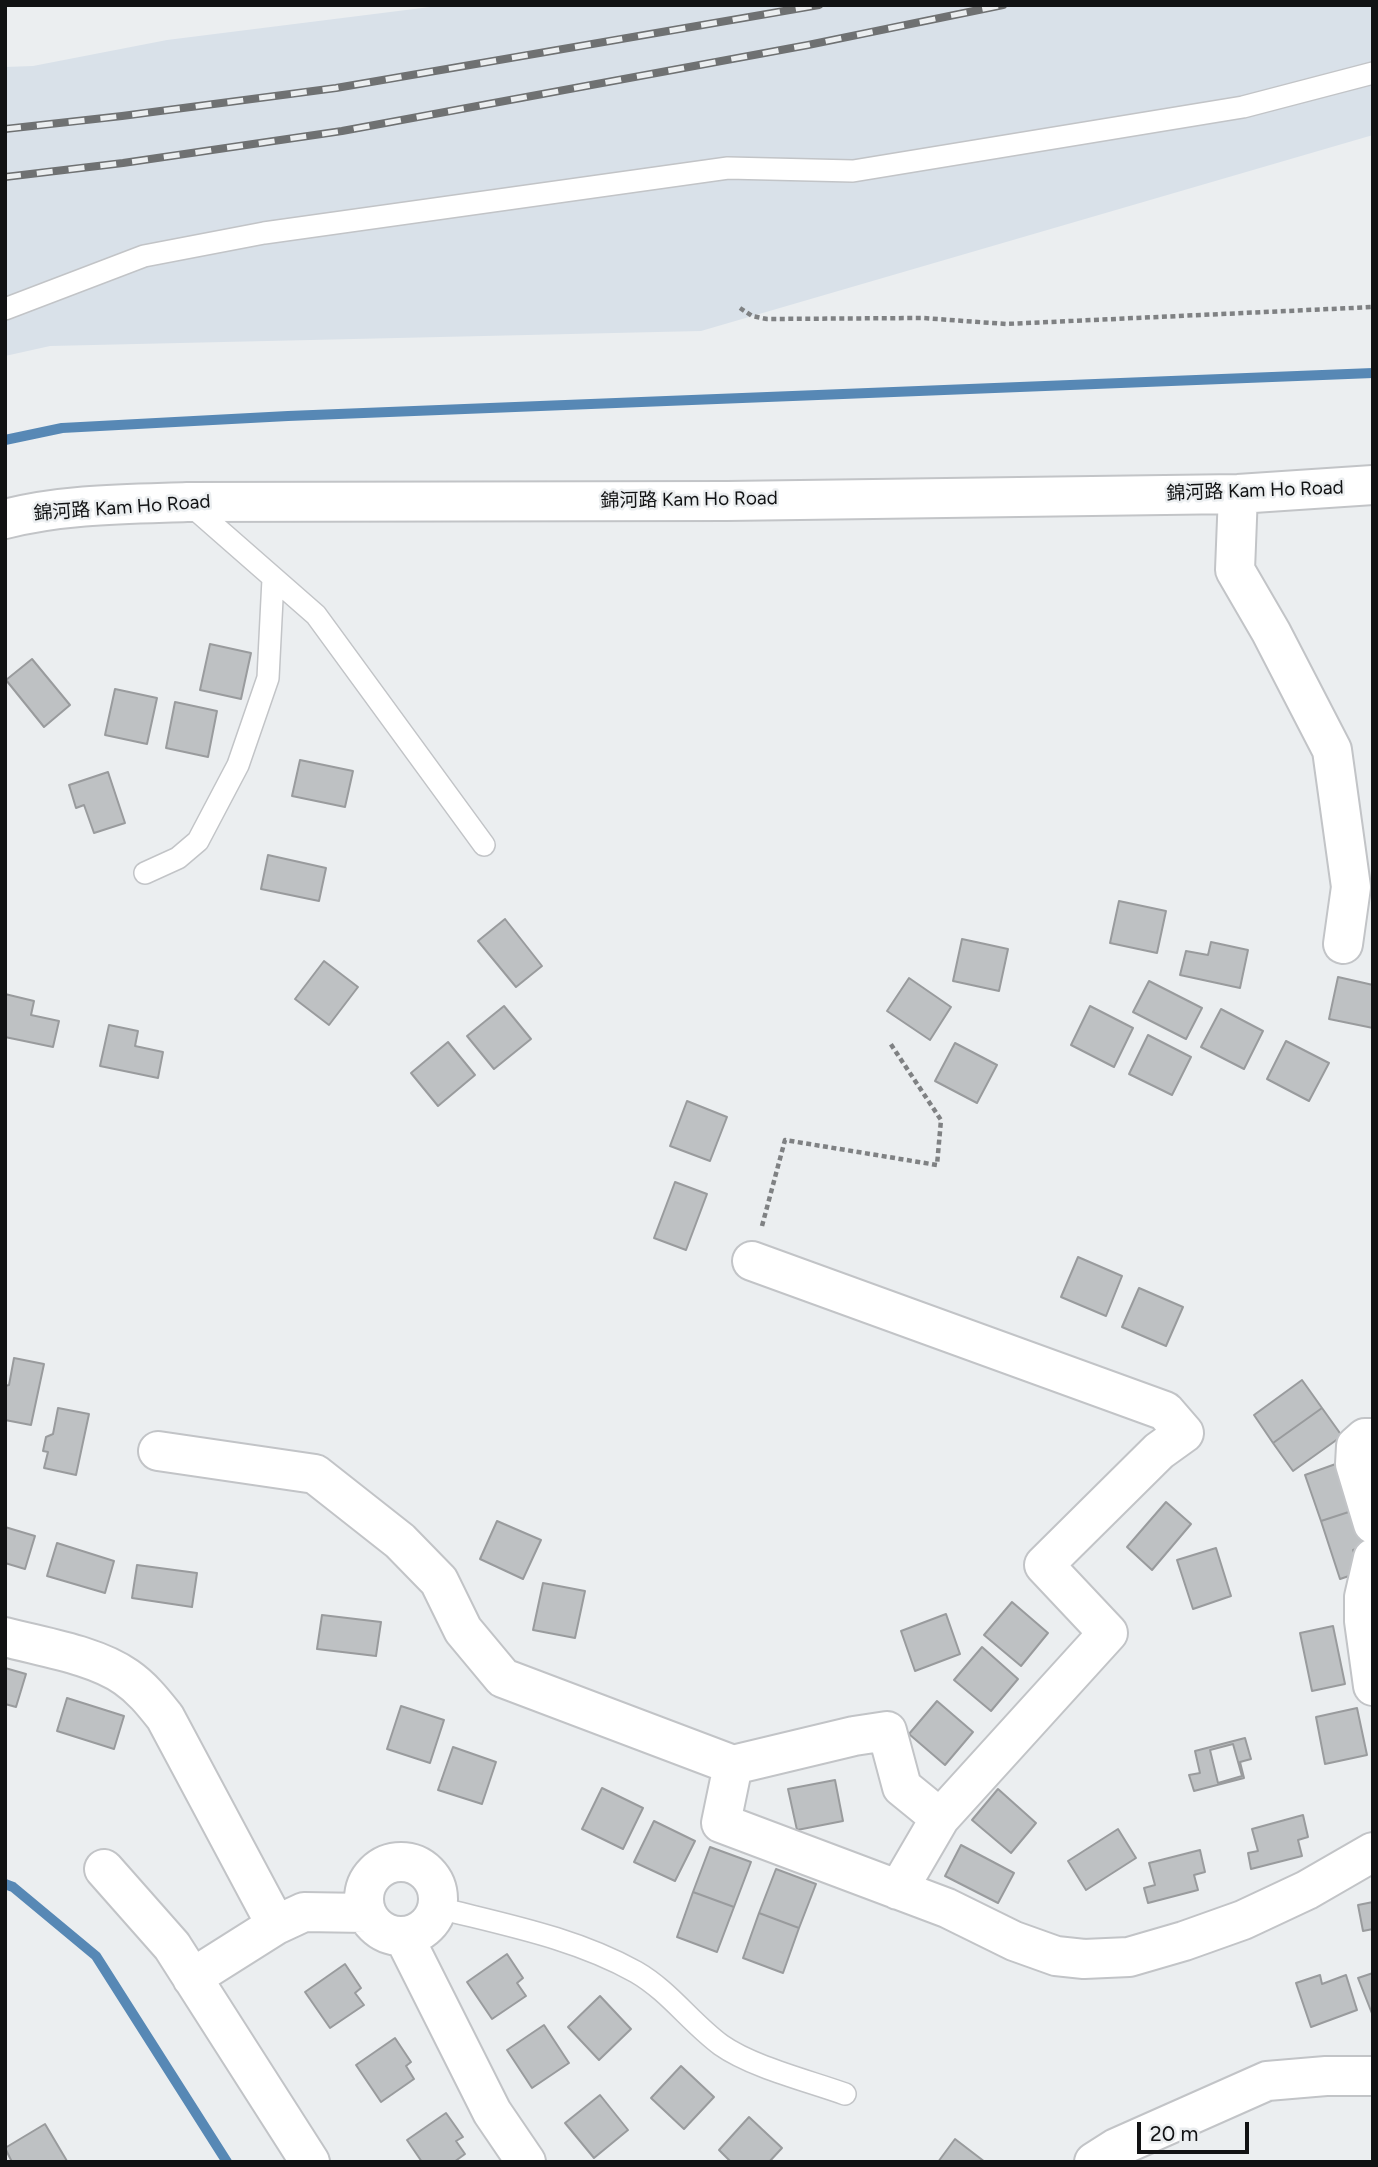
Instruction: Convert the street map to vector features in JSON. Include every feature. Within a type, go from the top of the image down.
[{"type":"street","name":"錦河路 Kam Ho Road","points":[[5,519],[25,514],[107,506],[187,502],[727,501],[1238,494],[1373,485]]},
{"type":"street","points":[[1238,494],[1235,570],[1271,632],[1332,750],[1351,887],[1343,944]]},
{"type":"street","points":[[752,1261],[1165,1411],[1184,1433],[1143,1466],[1044,1565],[1108,1633],[940,1818],[898,1890]]},
{"type":"street","points":[[1373,1438],[1365,1438],[1356,1446],[1355,1464],[1373,1524]]},
{"type":"street","points":[[158,1451],[315,1474],[400,1541],[439,1581],[463,1630],[503,1678],[733,1765],[854,1736],[887,1731],[902,1787],[940,1818]]},
{"type":"street","points":[[1373,1558],[1364,1597],[1364,1621],[1373,1686]]},
{"type":"street","points":[[5,1637],[93,1661],[125,1676],[146,1693],[165,1717],[276,1925]]},
{"type":"street","points":[[733,1765],[721,1823],[947,1908],[1014,1941],[1056,1956],[1084,1959],[1129,1957],[1184,1941],[1243,1920],[1307,1890],[1373,1852]]},
{"type":"street","points":[[399,1860],[421,1866],[437,1884],[439,1908],[426,1928],[404,1937],[381,1932],[366,1913],[364,1890],[376,1869],[399,1860]]},
{"type":"street","points":[[104,1869],[172,1946],[310,2162]]},
{"type":"street","points":[[192,1978],[276,1925],[304,1912],[366,1913]]},
{"type":"street","points":[[404,1937],[492,2112],[526,2162]]},
{"type":"street","points":[[1094,2162],[1116,2148],[1268,2081],[1326,2076],[1373,2076]]},
{"type":"lane","points":[[5,309],[145,256],[264,233],[728,168],[853,172],[1243,107],[1373,73]]},
{"type":"lane","points":[[187,502],[316,615],[484,845]]},
{"type":"lane","points":[[145,873],[178,858],[198,841],[237,765],[268,678],[273,579]]},
{"type":"lane","points":[[439,1908],[550,1936],[604,1956],[639,1973],[669,1996],[701,2029],[724,2047],[753,2061],[845,2094]]},
{"type":"path","points":[[740,308],[752,316],[767,319],[923,318],[1006,324],[1373,307]]},
{"type":"path","points":[[752,1261],[785,1140],[937,1165],[941,1120],[890,1043]]},
{"type":"shaded area","points":[[446,5],[1373,5],[1373,135],[701,331],[50,346],[5,356],[5,67],[33,66],[167,40]]},
{"type":"building","points":[[210,644],[251,653],[241,699],[200,690]]},
{"type":"building","points":[[32,659],[70,705],[44,727],[6,680]]},
{"type":"building","points":[[115,689],[157,698],[147,744],[105,735]]},
{"type":"building","points":[[175,702],[217,711],[208,757],[166,748]]},
{"type":"building","points":[[300,760],[353,771],[345,807],[292,796]]},
{"type":"building","points":[[108,772],[125,823],[94,833],[84,805],[76,808],[69,785]]},
{"type":"building","points":[[268,855],[326,868],[319,901],[261,889]]},
{"type":"building","points":[[1119,901],[1166,911],[1157,953],[1110,943]]},
{"type":"building","points":[[505,919],[542,966],[516,987],[478,941]]},
{"type":"building","points":[[962,939],[1008,949],[999,991],[953,981]]},
{"type":"building","points":[[1211,942],[1248,950],[1240,988],[1180,975],[1186,951],[1208,955]]},
{"type":"building","points":[[324,961],[358,987],[329,1025],[295,999]]},
{"type":"building","points":[[1338,977],[1373,985],[1373,1028],[1329,1019]]},
{"type":"building","points":[[909,978],[951,1007],[930,1040],[887,1011]]},
{"type":"building","points":[[1149,981],[1202,1008],[1186,1039],[1133,1012]]},
{"type":"building","points":[[5,994],[34,1001],[31,1015],[59,1021],[53,1047],[5,1037]]},
{"type":"building","points":[[504,1006],[531,1039],[494,1069],[467,1036]]},
{"type":"building","points":[[1090,1006],[1133,1028],[1114,1067],[1071,1045]]},
{"type":"building","points":[[1221,1009],[1263,1031],[1244,1069],[1201,1047]]},
{"type":"building","points":[[109,1025],[138,1031],[135,1046],[163,1052],[158,1078],[100,1066]]},
{"type":"building","points":[[1148,1035],[1191,1057],[1172,1095],[1129,1074]]},
{"type":"building","points":[[1286,1041],[1329,1063],[1309,1101],[1267,1079]]},
{"type":"building","points":[[448,1042],[475,1075],[438,1106],[411,1073]]},
{"type":"building","points":[[955,1043],[997,1065],[977,1103],[935,1081]]},
{"type":"building","points":[[687,1101],[727,1117],[710,1161],[670,1146]]},
{"type":"building","points":[[675,1182],[707,1194],[686,1250],[654,1238]]},
{"type":"building","points":[[1078,1257],[1122,1276],[1106,1316],[1061,1297]]},
{"type":"building","points":[[1139,1288],[1183,1307],[1166,1346],[1122,1327]]},
{"type":"building","points":[[14,1358],[44,1364],[31,1425],[5,1420],[5,1386],[9,1385]]},
{"type":"building","points":[[1302,1380],[1322,1408],[1273,1443],[1254,1415]]},
{"type":"building","points":[[58,1408],[89,1414],[76,1475],[44,1468],[48,1452],[43,1451],[46,1437],[53,1434]]},
{"type":"building","points":[[1322,1408],[1342,1436],[1293,1471],[1273,1443]]},
{"type":"building","points":[[1344,1461],[1361,1508],[1321,1521],[1305,1475]]},
{"type":"building","points":[[1166,1502],[1191,1524],[1152,1570],[1127,1547]]},
{"type":"building","points":[[1361,1508],[1372,1543],[1353,1550],[1361,1572],[1340,1579],[1321,1521]]},
{"type":"building","points":[[497,1521],[541,1540],[523,1579],[480,1559]]},
{"type":"building","points":[[5,1527],[35,1536],[25,1569],[5,1563]]},
{"type":"building","points":[[57,1543],[114,1561],[105,1593],[47,1576]]},
{"type":"building","points":[[1216,1548],[1231,1596],[1193,1609],[1177,1560]]},
{"type":"building","points":[[137,1565],[197,1573],[192,1607],[132,1598]]},
{"type":"building","points":[[543,1583],[585,1591],[575,1638],[533,1630]]},
{"type":"building","points":[[1012,1602],[1048,1633],[1021,1666],[984,1635]]},
{"type":"building","points":[[946,1614],[960,1654],[915,1671],[901,1631]]},
{"type":"building","points":[[322,1615],[381,1622],[376,1656],[317,1649]]},
{"type":"building","points":[[1333,1626],[1345,1684],[1312,1691],[1300,1633]]},
{"type":"building","points":[[982,1647],[1018,1679],[991,1711],[954,1680]]},
{"type":"building","points":[[5,1668],[26,1674],[16,1707],[5,1704]]},
{"type":"building","points":[[67,1698],[124,1716],[114,1749],[57,1731]]},
{"type":"building","points":[[937,1701],[973,1732],[945,1765],[909,1734]]},
{"type":"building","points":[[401,1706],[444,1720],[430,1763],[387,1749]]},
{"type":"building","points":[[1357,1708],[1367,1755],[1325,1764],[1316,1717]]},
{"type":"building","points":[[1245,1738],[1251,1759],[1240,1762],[1244,1778],[1194,1791],[1189,1775],[1200,1773],[1195,1751]]},
{"type":"building","points":[[1233,1744],[1242,1776],[1218,1783],[1210,1750]]},
{"type":"building","points":[[453,1747],[496,1762],[482,1804],[438,1790]]},
{"type":"building","points":[[835,1780],[843,1821],[797,1830],[788,1789]]},
{"type":"building","points":[[602,1788],[643,1808],[623,1849],[582,1829]]},
{"type":"building","points":[[998,1789],[1036,1823],[1011,1853],[972,1820]]},
{"type":"building","points":[[1303,1815],[1308,1837],[1298,1840],[1302,1856],[1251,1869],[1248,1853],[1258,1851],[1252,1829]]},
{"type":"building","points":[[654,1821],[695,1841],[675,1881],[634,1862]]},
{"type":"building","points":[[1118,1829],[1136,1858],[1086,1890],[1068,1861]]},
{"type":"building","points":[[961,1845],[1014,1873],[998,1903],[945,1876]]},
{"type":"building","points":[[710,1847],[751,1862],[734,1907],[693,1892]]},
{"type":"building","points":[[1200,1850],[1205,1872],[1194,1875],[1198,1890],[1148,1903],[1144,1888],[1155,1885],[1149,1863]]},
{"type":"building","points":[[776,1869],[816,1884],[799,1928],[759,1913]]},
{"type":"building","points":[[693,1892],[734,1907],[717,1952],[677,1937]]},
{"type":"building","points":[[1373,1902],[1373,1929],[1363,1931],[1358,1905]]},
{"type":"building","points":[[759,1913],[799,1928],[783,1973],[743,1958]]},
{"type":"building","points":[[507,1954],[523,1978],[517,1983],[526,1996],[492,2019],[467,1982]]},
{"type":"building","points":[[345,1964],[361,1988],[355,1993],[364,2005],[330,2028],[305,1992]]},
{"type":"building","points":[[1373,1973],[1373,2016],[1358,1978]]},
{"type":"building","points":[[1320,1975],[1322,1984],[1346,1975],[1357,2010],[1311,2027],[1296,1983]]},
{"type":"building","points":[[600,1996],[631,2029],[599,2060],[568,2027]]},
{"type":"building","points":[[544,2025],[569,2063],[532,2088],[507,2050]]},
{"type":"building","points":[[395,2038],[411,2062],[406,2066],[414,2079],[381,2102],[356,2065]]},
{"type":"building","points":[[681,2066],[714,2097],[684,2129],[651,2098]]},
{"type":"building","points":[[600,2095],[628,2130],[594,2158],[565,2123]]},
{"type":"building","points":[[446,2113],[463,2137],[456,2141],[465,2154],[454,2162],[422,2162],[407,2140]]},
{"type":"building","points":[[749,2117],[782,2148],[769,2162],[731,2162],[719,2150]]},
{"type":"building","points":[[45,2124],[67,2161],[12,2162],[5,2148]]},
{"type":"building","points":[[955,2139],[985,2162],[938,2162]]},
{"type":"waterway","points":[[5,440],[62,428],[288,416],[1373,373]]},
{"type":"waterway","points":[[5,1884],[13,1887],[96,1956],[227,2162]]},
{"type":"railway","points":[[5,129],[336,88],[819,5]]},
{"type":"railway","points":[[5,177],[342,131],[808,45],[1003,5]]}]
